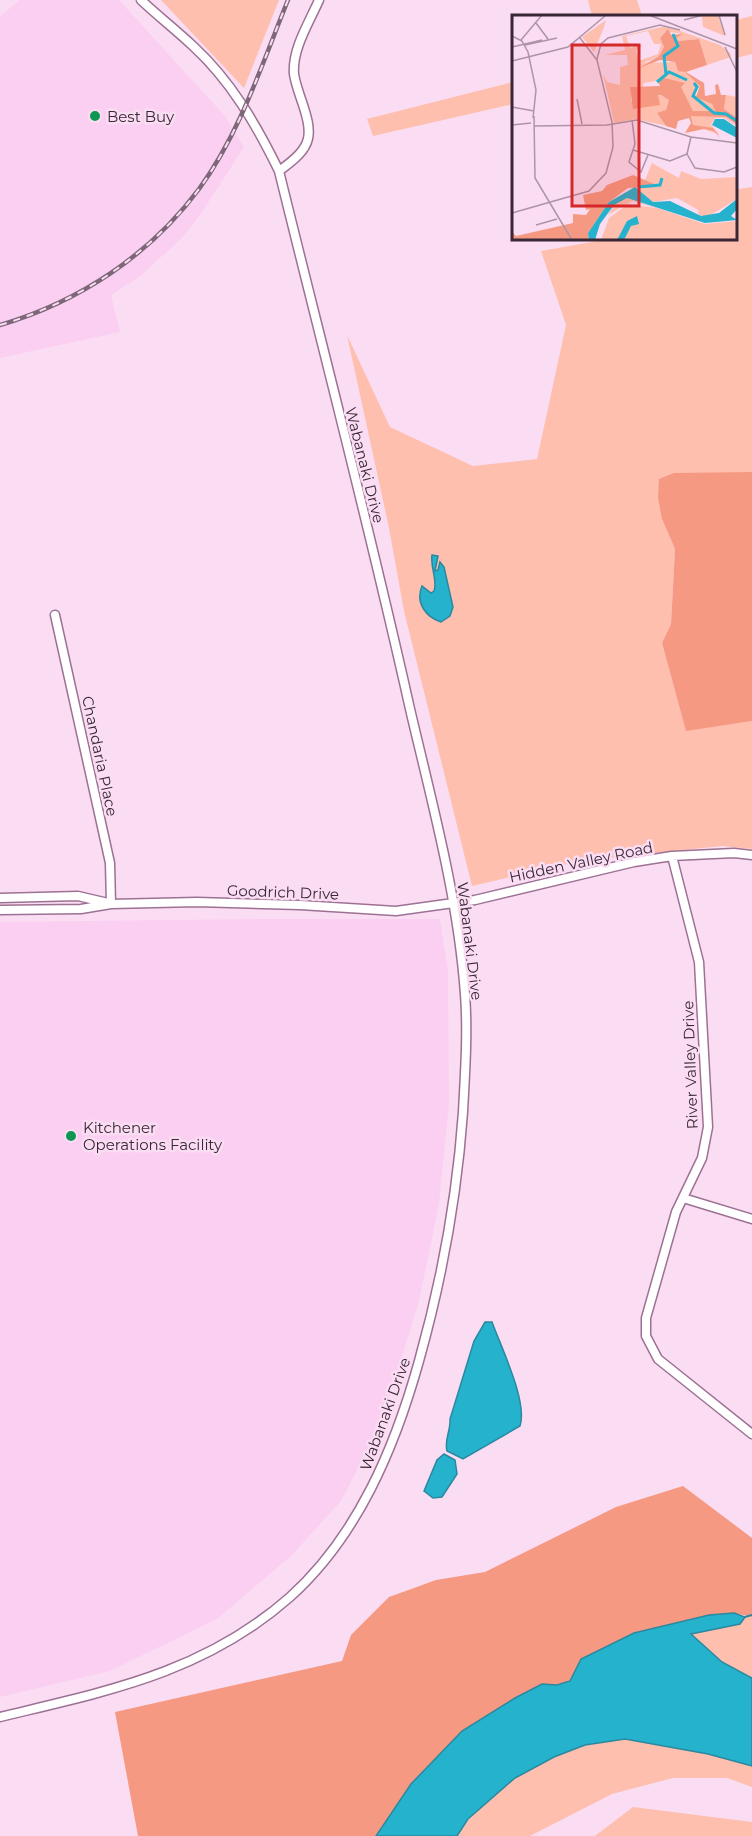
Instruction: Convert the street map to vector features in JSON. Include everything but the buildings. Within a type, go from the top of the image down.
[{"type":"street","name":"Wabanaki Drive","points":[[0,1717],[138,1683],[187,1664],[248,1630],[289,1598],[314,1572],[360,1509],[383,1464],[413,1383],[435,1305],[455,1197],[465,1073],[465,995],[453,904],[397,648],[279,171],[262,135],[238,97],[194,46],[141,0]]},
{"type":"street","points":[[279,171],[299,156],[308,137],[309,123],[294,74],[296,51],[319,0]]},
{"type":"street","name":"Chandaria Place","points":[[55,615],[110,863],[111,904]]},
{"type":"street","name":"Hidden Valley Road","points":[[453,904],[601,868],[672,856],[734,853],[752,855]]},
{"type":"street","name":"River Valley Drive","points":[[672,856],[699,962],[708,1127],[702,1158],[676,1212],[646,1318],[646,1336],[658,1359],[752,1434]]},
{"type":"street","name":"Goodrich Drive","points":[[0,898],[78,897],[111,904]]},
{"type":"street","name":"Goodrich Drive","points":[[0,910],[81,909],[111,904],[197,902],[396,911],[453,904]]},
{"type":"street","points":[[683,1198],[752,1219]]},
{"type":"shaded area","points":[[20,0],[119,0],[224,115],[244,147],[200,215],[182,238],[139,277],[111,295],[120,332],[0,358],[0,16]]},
{"type":"shaded area","points":[[161,0],[279,0],[244,88]]},
{"type":"shaded area","points":[[588,0],[637,0],[642,15],[592,15]]},
{"type":"shaded area","points":[[752,16],[752,54],[737,58],[737,20]]},
{"type":"shaded area","points":[[512,82],[512,104],[373,136],[367,119]]},
{"type":"shaded area","points":[[737,178],[738,189],[752,187],[752,472],[725,474],[662,519],[675,549],[671,624],[662,643],[686,730],[752,721],[752,849],[722,846],[581,861],[472,886],[404,611],[389,528],[347,335],[390,427],[473,466],[537,459],[566,325],[541,251],[602,240],[737,240]],"holes":[[[437,556],[436,572],[441,563],[444,567],[453,607],[419,593],[422,587],[431,593],[434,591],[436,586],[431,562]]]},
{"type":"shaded area","points":[[752,472],[752,721],[686,731],[662,643],[671,624],[675,549],[662,519],[658,498],[659,479],[674,473]]},
{"type":"shaded area","points":[[440,919],[448,971],[449,1104],[439,1204],[419,1301],[396,1377],[374,1437],[341,1501],[291,1556],[217,1619],[110,1671],[0,1697],[0,922]]},
{"type":"shaded area","points":[[683,1486],[752,1538],[752,1617],[734,1613],[581,1659],[570,1681],[557,1685],[541,1684],[462,1731],[411,1784],[376,1836],[138,1836],[115,1712],[342,1661],[351,1635],[389,1597],[436,1580],[485,1572],[616,1507]]},
{"type":"shaded area","points":[[745,1617],[752,1617],[752,1678],[722,1662],[690,1634],[740,1624]]},
{"type":"shaded area","points":[[625,1739],[708,1754],[752,1766],[752,1787],[727,1778],[673,1778],[612,1794],[530,1836],[457,1836],[482,1805],[529,1769],[584,1746]]},
{"type":"shaded area","points":[[633,1807],[752,1822],[752,1836],[595,1836]]},
{"type":"water","points":[[432,555],[438,556],[435,571],[438,570],[440,562],[444,567],[453,607],[450,616],[441,622],[427,613],[420,598],[422,586],[431,593],[434,591]]},
{"type":"water","points":[[485,1322],[492,1322],[512,1374],[520,1403],[520,1426],[463,1459],[447,1451],[446,1443],[450,1419],[474,1341]]},
{"type":"water","points":[[444,1454],[455,1460],[457,1474],[442,1497],[433,1498],[424,1491],[437,1460]]},
{"type":"water","points":[[734,1613],[745,1617],[740,1624],[691,1634],[722,1662],[752,1678],[752,1766],[708,1754],[625,1739],[585,1745],[554,1757],[515,1778],[468,1819],[457,1836],[376,1836],[411,1784],[462,1731],[542,1684],[557,1685],[570,1681],[581,1659],[634,1633],[709,1615]]},
{"type":"waterway","points":[[745,1617],[752,1615]]},
{"type":"railway","points":[[0,325],[58,303],[111,273],[135,255],[180,213],[199,189],[227,145],[249,98],[288,0]]},
{"type":"place","name":"Best Buy","points":[[95,116]]},
{"type":"place","name":"Kitchener Operations Facility","points":[[71,1136]]}]
